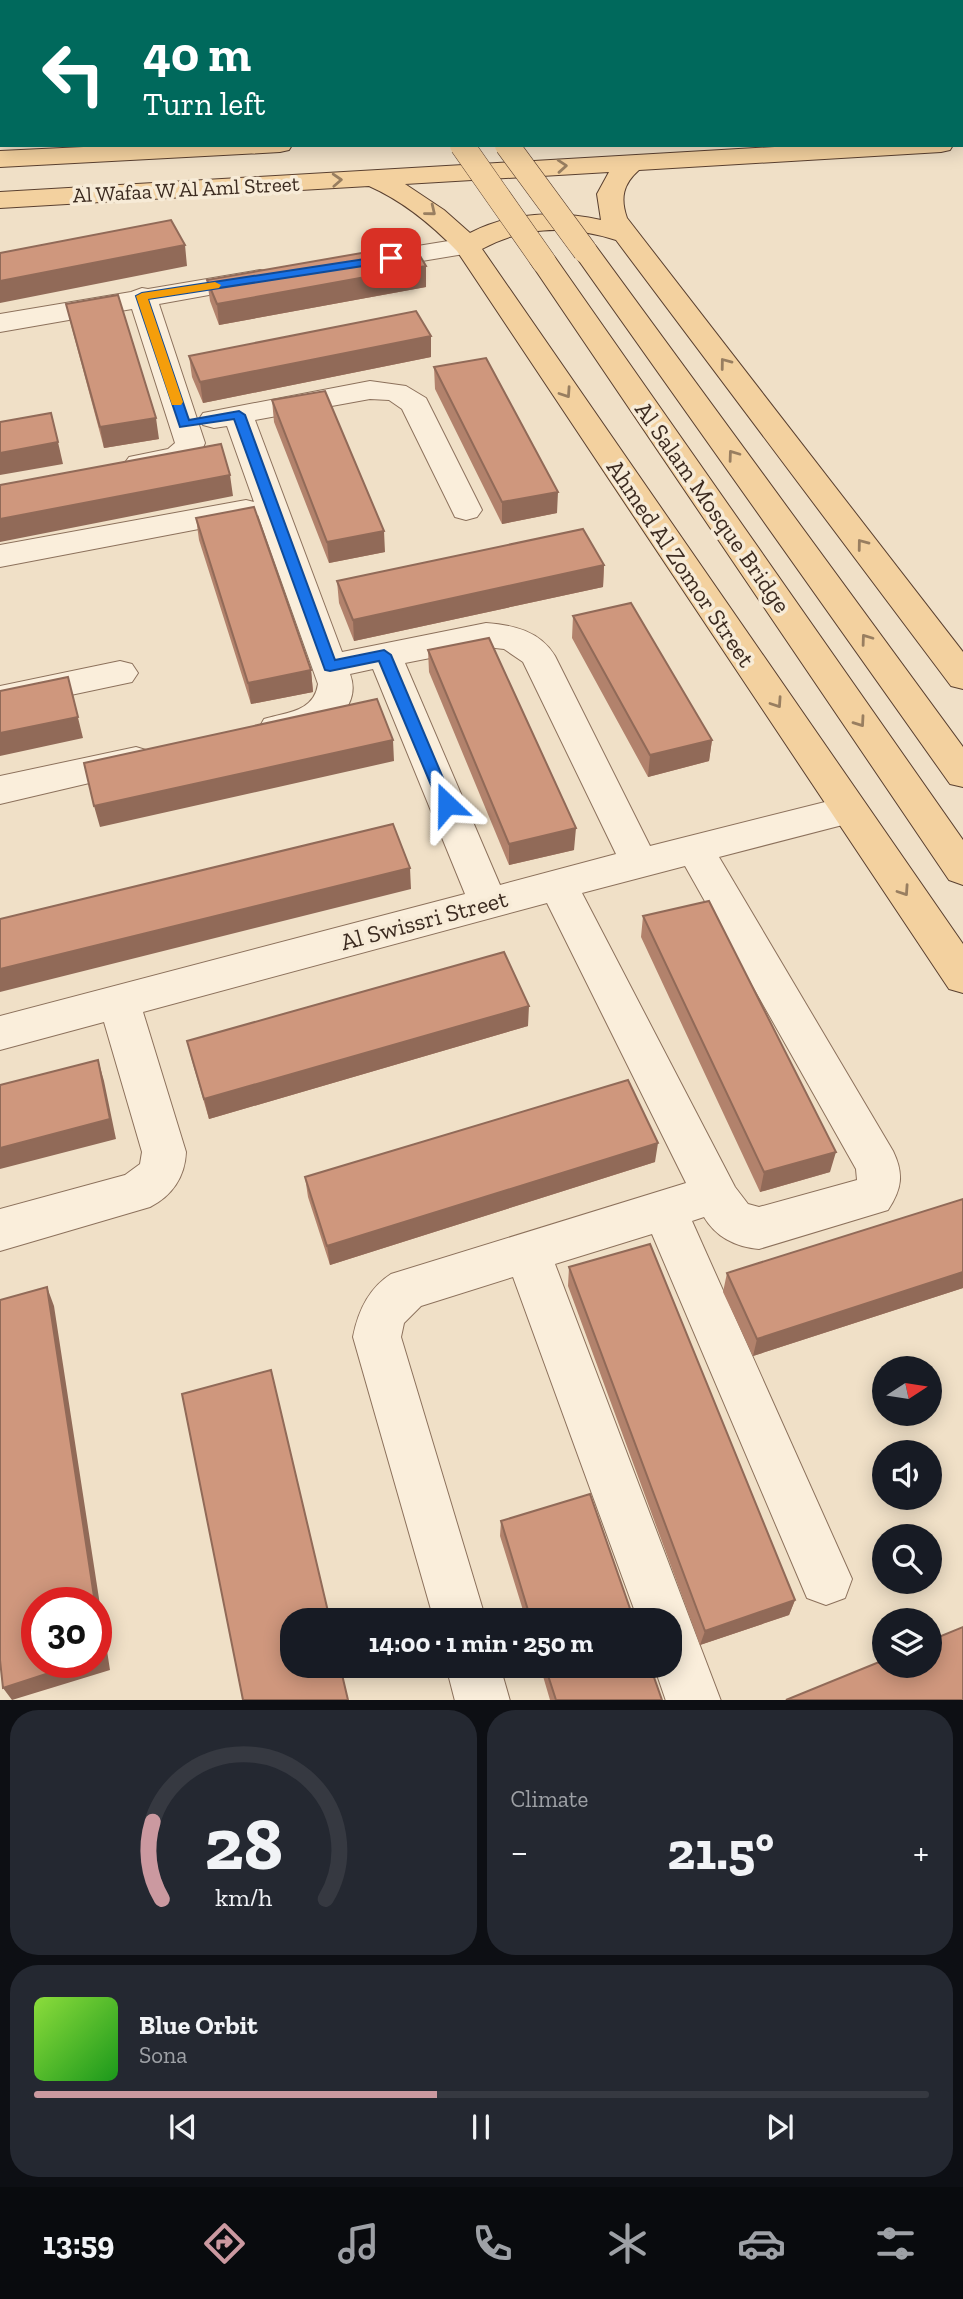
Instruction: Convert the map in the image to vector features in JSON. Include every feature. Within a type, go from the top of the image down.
[{"type":"main road","name":"Al Wafaa W Al Aml Street","points":[[0,159],[239,147]]},
{"type":"main road","name":"Al Salam Mosque Bridge","points":[[463,147],[963,870]]},
{"type":"main road","name":"Al Salam Mosque Bridge","points":[[508,147],[963,774]]},
{"type":"main road","name":"Al Wafaa W Al Aml Street","points":[[0,200],[905,147]]},
{"type":"main road","points":[[632,162],[616,179],[608,198],[614,219],[963,677]]},
{"type":"main road","name":"Ahmed Al Zomor Street","points":[[372,178],[405,193],[433,212],[467,246],[963,977]]},
{"type":"main road","points":[[467,246],[480,238],[513,226],[552,221],[592,225],[627,235]]},
{"type":"street","points":[[349,265],[467,246]]},
{"type":"street","points":[[0,323],[142,296],[280,275]]},
{"type":"street","points":[[109,470],[183,455],[190,443],[142,296]]},
{"type":"street","points":[[184,425],[370,390],[384,390],[407,397],[415,404],[466,510]]},
{"type":"street","points":[[239,415],[336,684],[336,694],[323,713],[311,720],[244,735]]},
{"type":"street","points":[[0,556],[272,505]]},
{"type":"street","points":[[330,666],[486,635],[517,639],[530,646],[538,656],[639,863]]},
{"type":"street","points":[[384,655],[488,903]]},
{"type":"street","points":[[0,698],[120,673]]},
{"type":"street","points":[[0,790],[162,754]]},
{"type":"street","name":"Al Swissri Street","points":[[0,1033],[849,810]]},
{"type":"street","points":[[558,885],[715,1194],[730,1218],[749,1228],[759,1228],[872,1196],[878,1188],[880,1177],[877,1165],[695,849]]},
{"type":"street","points":[[0,1230],[134,1194],[159,1177],[164,1165],[164,1152],[119,1002]]},
{"type":"street","points":[[456,1608],[377,1337],[385,1309],[394,1298],[408,1289],[715,1194]]},
{"type":"street","points":[[664,1209],[826,1579]]},
{"type":"street","points":[[527,1251],[660,1608]]},
{"type":"street","points":[[682,1668],[694,1700]]},
{"type":"street","points":[[477,1678],[483,1700]]},
{"type":"building","points":[[171,220],[185,245],[0,281],[0,253]]},
{"type":"building","points":[[413,244],[426,266],[217,304],[207,280]]},
{"type":"building","points":[[118,295],[156,418],[100,427],[66,304]]},
{"type":"building","points":[[416,311],[431,336],[200,382],[189,356]]},
{"type":"building","points":[[486,358],[558,492],[502,502],[434,367]]},
{"type":"building","points":[[325,391],[384,531],[327,542],[272,400]]},
{"type":"building","points":[[51,413],[58,442],[0,453],[0,422]]},
{"type":"building","points":[[221,444],[230,475],[0,519],[0,485]]},
{"type":"building","points":[[254,507],[311,670],[248,683],[196,518]]},
{"type":"building","points":[[583,529],[604,565],[353,620],[337,581]]},
{"type":"building","points":[[631,603],[712,740],[650,755],[573,616]]},
{"type":"building","points":[[489,638],[576,828],[509,844],[428,650]]},
{"type":"building","points":[[68,677],[78,717],[0,733],[0,691]]},
{"type":"building","points":[[377,699],[393,740],[94,806],[84,763]]},
{"type":"building","points":[[393,824],[410,868],[0,969],[0,919]]},
{"type":"building","points":[[709,901],[836,1152],[764,1172],[643,916]]},
{"type":"building","points":[[504,952],[529,1006],[204,1099],[187,1041]]},
{"type":"building","points":[[98,1060],[110,1119],[0,1148],[0,1085]]},
{"type":"building","points":[[628,1080],[658,1143],[327,1246],[305,1177]]},
{"type":"building","points":[[963,1199],[963,1272],[757,1339],[727,1273]]},
{"type":"building","points":[[650,1244],[795,1600],[705,1631],[569,1267]]},
{"type":"building","points":[[47,1287],[93,1587],[21,1587],[21,1678],[34,1678],[3,1688],[0,1660],[0,1300]]},
{"type":"building","points":[[271,1370],[327,1608],[280,1608],[280,1678],[343,1678],[348,1700],[243,1700],[182,1394]]},
{"type":"building","points":[[590,1494],[630,1608],[527,1608],[501,1521]]},
{"type":"building","points":[[963,1627],[963,1700],[786,1700],[872,1665],[872,1678],[942,1678],[942,1636]]},
{"type":"building","points":[[549,1678],[654,1678],[662,1700],[556,1700]]},
{"type":"slow traffic","points":[[177,402],[142,296],[215,285]]},
{"type":"route","points":[[391,258],[142,296],[184,425],[239,415],[330,666],[384,655],[447,804]]}]
